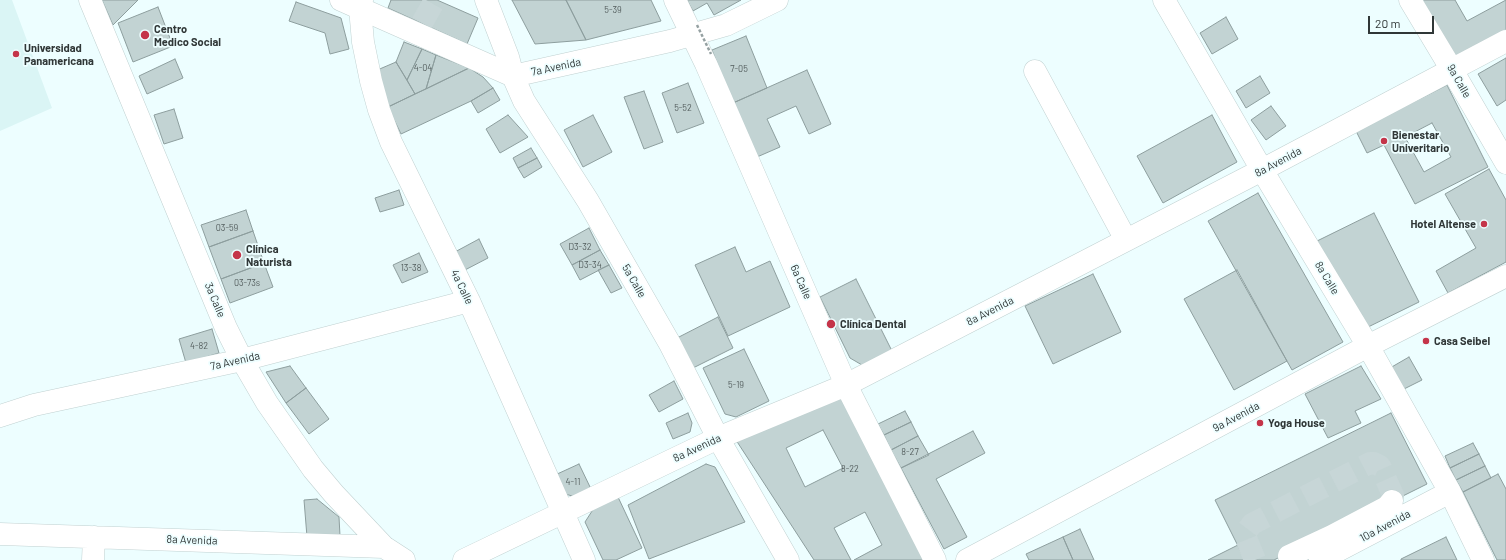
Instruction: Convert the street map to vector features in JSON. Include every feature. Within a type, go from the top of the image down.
[{"type":"street","name":"3a Calle","points":[[90,0],[226,328],[242,360],[267,403],[313,469],[384,547],[404,560]]},
{"type":"street","name":"5a Calle","points":[[486,0],[502,38],[513,76],[524,101],[588,201],[670,344],[718,438],[788,560]]},
{"type":"street","name":"6a Calle","points":[[675,0],[695,30],[846,384],[935,560]]},
{"type":"street","name":"7a Avenida","points":[[513,76],[648,47],[695,30],[726,25],[777,0]]},
{"type":"street","name":"8a Calle","points":[[1164,0],[1262,170],[1368,346],[1450,492],[1483,560]]},
{"type":"street","name":"9a Calle","points":[[1410,0],[1506,163]]},
{"type":"street","points":[[354,3],[420,29],[513,76]]},
{"type":"street","name":"4a Calle","points":[[354,3],[371,81],[379,110],[391,142],[469,301],[584,560]]},
{"type":"street","name":"8a Avenida","points":[[464,560],[718,438],[846,384],[1262,170],[1506,41]]},
{"type":"street","points":[[1035,71],[1126,240]]},
{"type":"street","name":"9a Avenida","points":[[967,560],[1368,346],[1506,276]]},
{"type":"street","name":"7a Avenida","points":[[0,416],[34,405],[242,360],[469,301]]},
{"type":"street","name":"10a Avenida","points":[[1320,560],[1450,492]]},
{"type":"street","points":[[1289,556],[1339,533],[1387,507],[1392,501]]},
{"type":"street","name":"8a Avenida","points":[[0,534],[384,547]]},
{"type":"street","points":[[93,560],[94,537]]},
{"type":"path","points":[[695,30],[711,54]]},
{"type":"shaded area","name":"Universidad Panamericana","points":[[0,0],[12,0],[52,108],[0,131]]},
{"type":"building","points":[[102,0],[138,0],[113,25]]},
{"type":"building","points":[[391,0],[437,0],[478,18],[467,44],[388,8]]},
{"type":"building","points":[[512,0],[566,0],[586,40],[535,44]]},
{"type":"building","points":[[566,0],[651,0],[661,21],[586,40]]},
{"type":"building","points":[[687,0],[741,0],[714,15],[707,3],[693,11]]},
{"type":"building","points":[[1419,0],[1455,0],[1467,21],[1506,0],[1506,32],[1454,62]]},
{"type":"building","points":[[296,2],[341,18],[349,49],[330,54],[325,33],[289,21]]},
{"type":"building","name":"Centro Medico Social","points":[[158,7],[173,46],[133,62],[118,23]]},
{"type":"building","points":[[1226,17],[1238,39],[1212,54],[1200,33]]},
{"type":"building","points":[[746,36],[767,88],[733,103],[712,50]]},
{"type":"building","points":[[404,42],[422,49],[407,80],[396,62]]},
{"type":"building","points":[[422,49],[436,55],[426,89],[415,94],[407,80]]},
{"type":"building","points":[[436,55],[469,68],[426,89]]},
{"type":"building","points":[[1506,58],[1506,100],[1497,106],[1478,74]]},
{"type":"building","points":[[175,59],[183,78],[147,94],[139,76]]},
{"type":"building","points":[[396,62],[415,94],[388,107],[375,71]]},
{"type":"building","points":[[469,68],[483,77],[493,88],[471,101],[401,134],[388,107]]},
{"type":"building","points":[[807,70],[831,124],[809,134],[796,106],[767,119],[780,147],[757,157],[733,103]]},
{"type":"building","points":[[1260,76],[1270,93],[1246,108],[1236,91]]},
{"type":"building","points":[[688,83],[704,123],[677,133],[662,93]]},
{"type":"building","name":"Bienestar Univeritario","points":[[1447,85],[1488,167],[1415,204],[1384,145],[1367,153],[1356,131]],"holes":[[[1432,123],[1451,157],[1424,172],[1405,137]]]},
{"type":"building","points":[[493,88],[500,100],[478,113],[471,101]]},
{"type":"building","points":[[644,91],[663,142],[644,149],[624,97]]},
{"type":"building","points":[[1271,106],[1286,126],[1266,140],[1251,120]]},
{"type":"building","points":[[174,109],[183,138],[164,144],[154,115]]},
{"type":"building","points":[[508,115],[528,137],[500,153],[486,129]]},
{"type":"building","points":[[593,115],[612,152],[583,167],[564,130]]},
{"type":"building","points":[[1212,115],[1237,162],[1163,203],[1137,156]]},
{"type":"building","points":[[531,148],[537,158],[518,168],[513,158]]},
{"type":"building","points":[[537,158],[542,167],[524,178],[518,168]]},
{"type":"building","name":"Hotel Altense","points":[[1489,169],[1506,200],[1506,262],[1448,293],[1436,271],[1476,248],[1445,194]]},
{"type":"building","points":[[399,190],[404,205],[380,212],[375,198]]},
{"type":"building","points":[[1258,193],[1343,342],[1292,370],[1208,221]]},
{"type":"building","points":[[246,210],[253,231],[209,247],[201,225]]},
{"type":"building","points":[[1374,213],[1419,302],[1362,330],[1317,241]]},
{"type":"building","points":[[589,228],[600,250],[572,265],[560,244]]},
{"type":"building","name":"Clínica Naturista","points":[[253,231],[264,263],[221,279],[209,247]]},
{"type":"building","points":[[479,239],[488,258],[463,271],[453,253]]},
{"type":"building","points":[[735,247],[746,272],[770,261],[790,307],[728,336],[695,265]]},
{"type":"building","points":[[600,250],[609,265],[580,280],[572,265]]},
{"type":"building","points":[[419,253],[428,272],[402,283],[393,265]]},
{"type":"building","points":[[264,263],[273,287],[230,303],[221,279]]},
{"type":"building","points":[[609,265],[622,288],[611,293],[598,270]]},
{"type":"building","points":[[1237,270],[1287,361],[1234,390],[1184,299]]},
{"type":"building","points":[[1093,274],[1121,332],[1053,364],[1025,306]]},
{"type":"building","points":[[856,279],[892,351],[862,365],[850,358],[820,297]]},
{"type":"building","points":[[718,317],[733,348],[693,368],[677,338]]},
{"type":"building","points":[[212,329],[219,353],[186,363],[179,339]]},
{"type":"building","points":[[744,349],[769,401],[736,417],[725,414],[703,368]]},
{"type":"building","points":[[1409,357],[1422,380],[1402,390],[1390,368]]},
{"type":"building","points":[[290,366],[306,388],[286,403],[266,372]]},
{"type":"building","points":[[1361,366],[1381,399],[1355,411],[1361,423],[1328,438],[1305,394]]},
{"type":"building","points":[[674,381],[683,399],[659,412],[649,395]]},
{"type":"building","points":[[306,388],[329,419],[309,434],[286,403]]},
{"type":"building","points":[[842,394],[929,560],[854,560],[882,545],[865,512],[834,528],[851,560],[814,560],[734,437]],"holes":[[[823,430],[843,468],[805,487],[786,448]]]},
{"type":"building","points":[[905,411],[911,422],[884,435],[878,424]]},
{"type":"building","points":[[688,413],[692,423],[690,432],[673,439],[666,423]]},
{"type":"building","points":[[1391,413],[1427,484],[1274,560],[1245,560],[1215,500]]},
{"type":"building","points":[[911,422],[918,436],[891,450],[884,435]]},
{"type":"building","points":[[973,431],[985,453],[936,479],[967,537],[944,549],[901,468]]},
{"type":"building","points":[[918,436],[929,455],[901,468],[891,450]]},
{"type":"building","points":[[1473,443],[1479,454],[1450,468],[1445,456]]},
{"type":"building","points":[[1479,454],[1485,466],[1456,480],[1450,468]]},
{"type":"building","points":[[579,464],[591,489],[576,497],[565,494],[555,475]]},
{"type":"building","points":[[706,464],[715,467],[745,522],[649,559],[628,505]]},
{"type":"building","points":[[1485,466],[1491,478],[1463,492],[1456,480]]},
{"type":"building","points":[[1498,474],[1506,489],[1506,560],[1497,560],[1463,492]]},
{"type":"building","points":[[618,497],[642,548],[616,560],[603,560],[585,522],[594,508]]},
{"type":"building","points":[[317,499],[339,517],[340,536],[307,537],[304,500]]},
{"type":"building","points":[[1080,529],[1094,560],[1073,560],[1063,537]]},
{"type":"building","points":[[1063,537],[1073,560],[1029,560],[1026,554]]},
{"type":"building","points":[[1446,537],[1457,560],[1401,560],[1401,559]]},
{"type":"building","points":[[1238,545],[1245,560],[1208,560]]},
{"type":"tunnel","points":[[422,23],[435,0]]},
{"type":"tunnel","points":[[1255,560],[1246,538],[1246,532],[1252,524],[1370,463],[1380,466],[1393,495],[1392,501]]},
{"type":"place","name":"Centro Medico Social","points":[[145,35]]},
{"type":"place","name":"Universidad Panamericana","points":[[16,54]]},
{"type":"place","name":"Bienestar Univeritario","points":[[1384,141]]},
{"type":"place","name":"Hotel Altense","points":[[1484,224]]},
{"type":"place","name":"Clínica Naturista","points":[[237,255]]},
{"type":"place","name":"Clínica Dental","points":[[831,324]]},
{"type":"place","name":"Casa Seibel","points":[[1426,341]]},
{"type":"place","name":"Yoga House","points":[[1260,423]]}]
